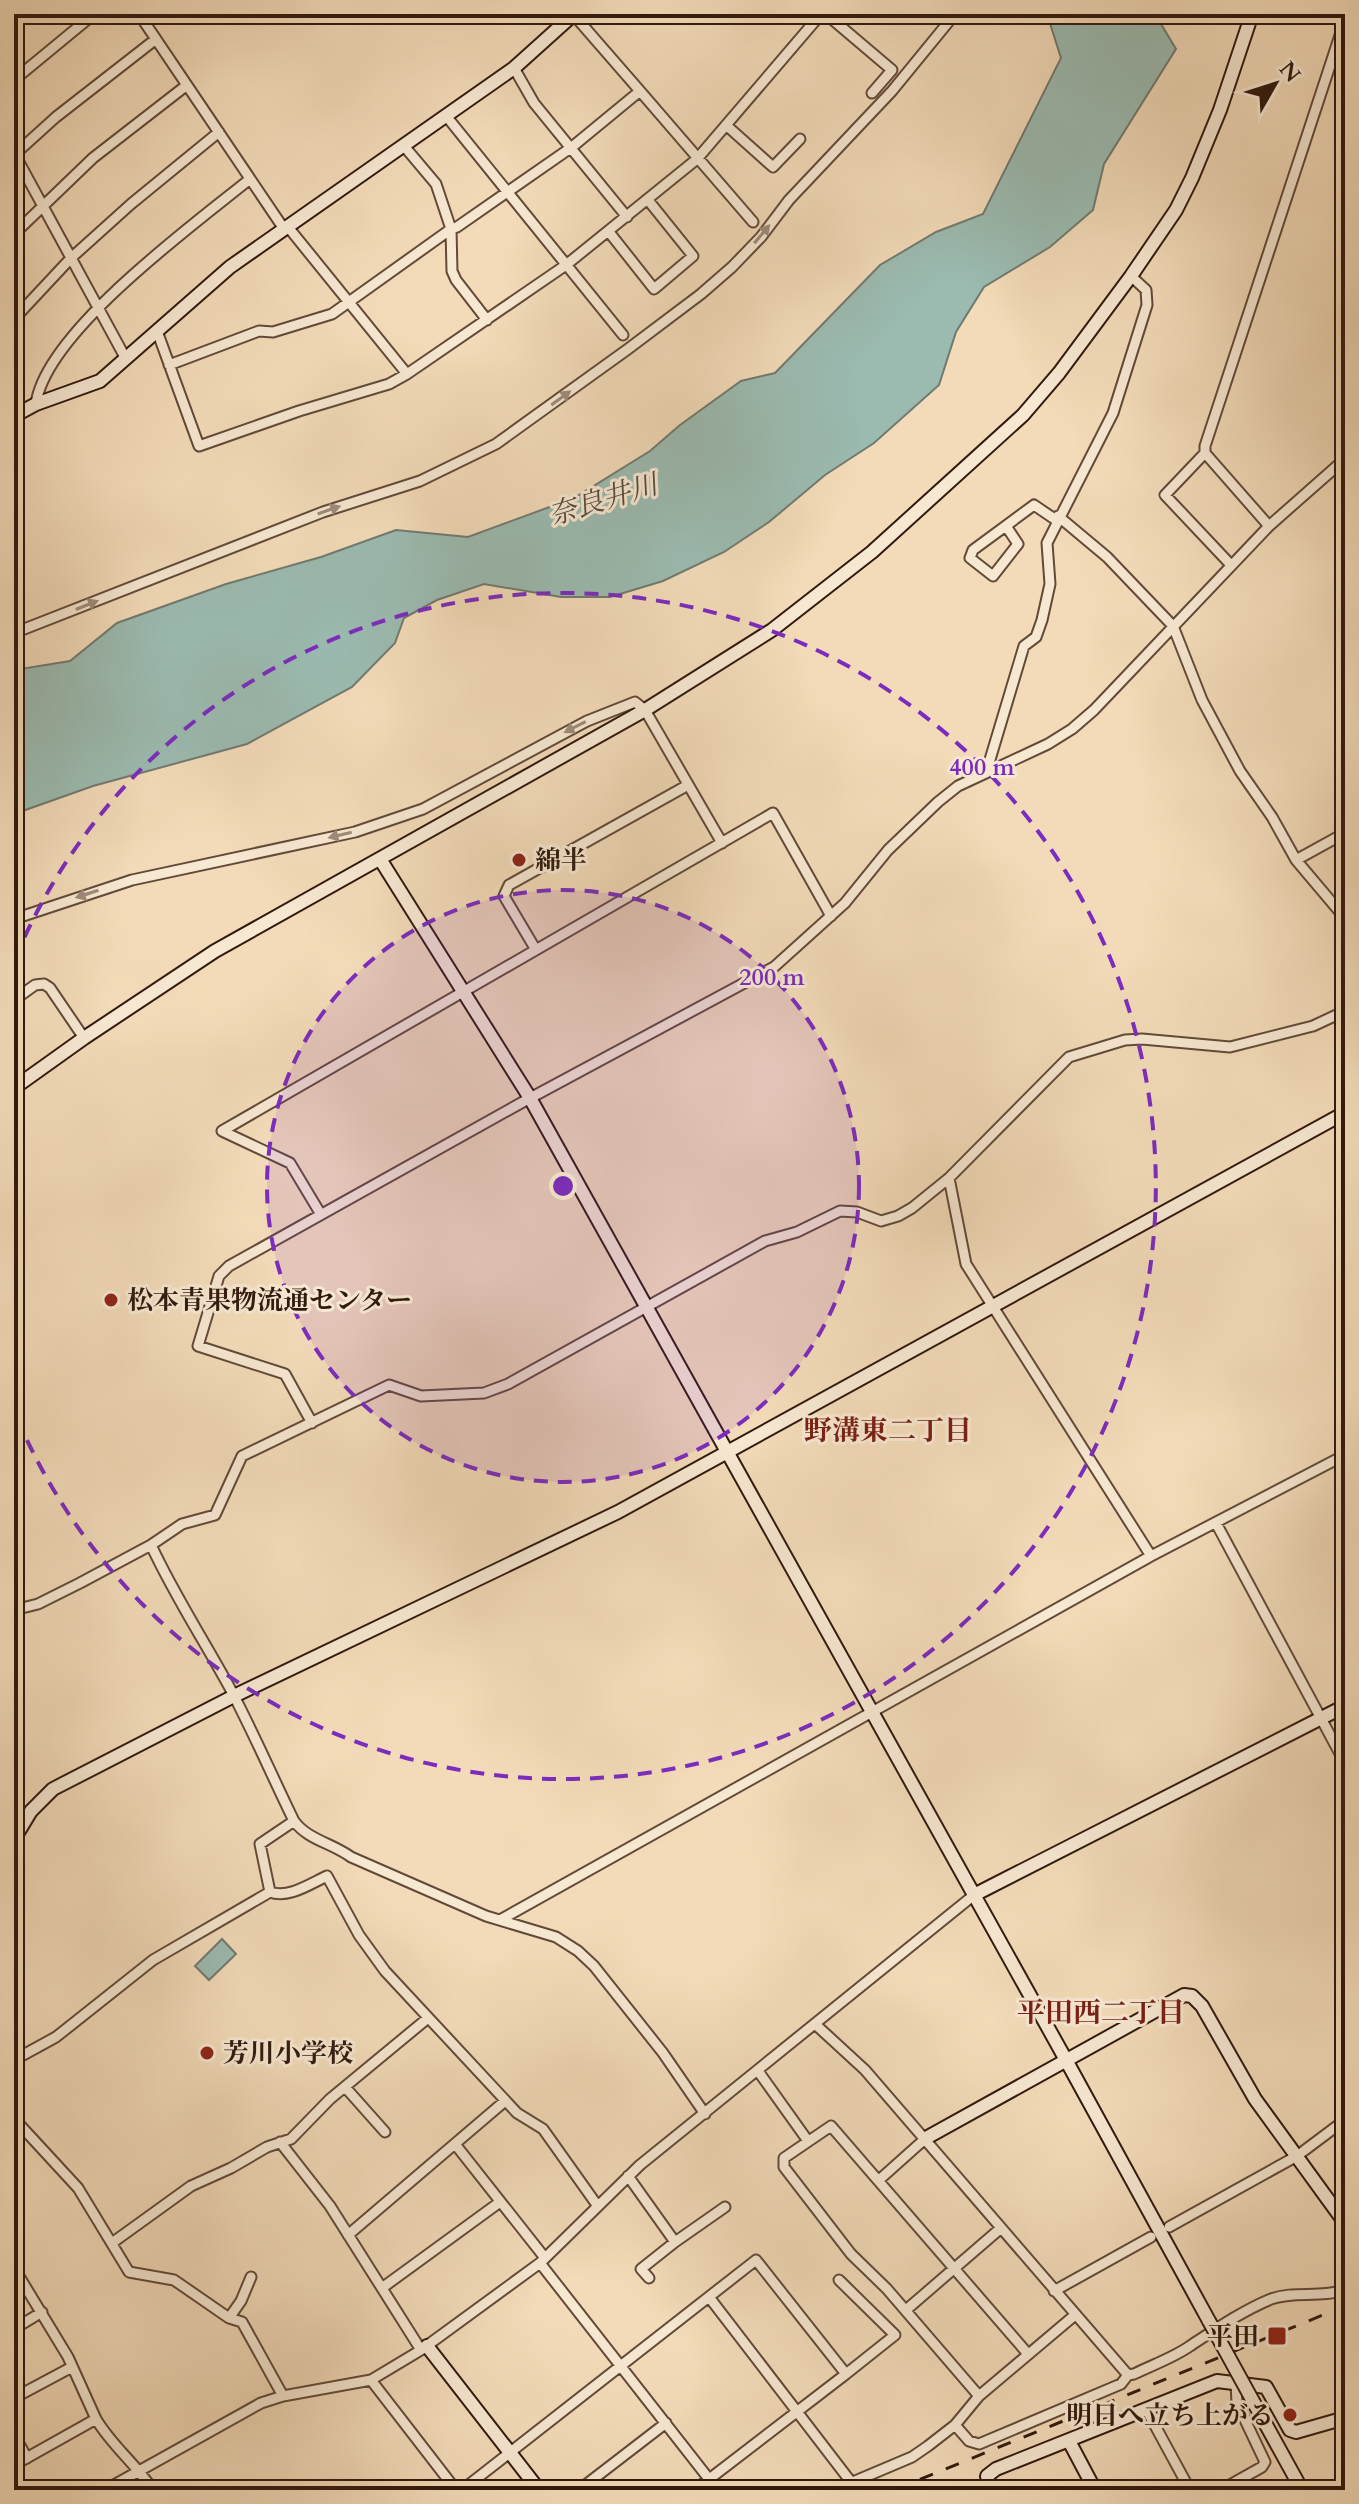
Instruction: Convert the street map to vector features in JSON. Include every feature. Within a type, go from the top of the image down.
[{"type":"street","points":[[14,80],[94,14]]},
{"type":"street","points":[[139,14],[286,228],[407,374]]},
{"type":"street","points":[[15,414],[90,387],[230,267],[514,68],[573,14],[753,222]]},
{"type":"street","points":[[157,331],[199,446],[389,384],[566,265],[697,159],[824,14],[892,70],[872,93]]},
{"type":"street","points":[[14,633],[323,512],[420,481],[496,444],[653,331],[732,267],[761,237],[789,200],[892,91],[955,14]]},
{"type":"street","points":[[14,1088],[215,951],[645,710],[772,630],[872,552],[1023,415],[1059,373],[1131,276],[1176,210],[1192,178],[1220,110],[1252,14]]},
{"type":"street","points":[[1269,526],[1205,453],[1205,446],[1345,20]]},
{"type":"street","points":[[126,359],[14,154],[156,39]]},
{"type":"street","points":[[514,68],[534,103],[627,217]]},
{"type":"street","points":[[14,234],[93,158],[187,85]]},
{"type":"street","points":[[169,365],[259,331],[273,332],[332,314],[572,147],[640,91]]},
{"type":"street","points":[[447,117],[623,335]]},
{"type":"street","points":[[726,125],[773,167],[800,139]]},
{"type":"street","points":[[14,319],[71,258],[219,132]]},
{"type":"street","points":[[404,146],[436,184],[451,229],[452,271],[487,320]]},
{"type":"street","points":[[36,404],[37,391],[70,339],[98,307],[250,179]]},
{"type":"street","points":[[609,232],[654,289],[693,256],[648,200]]},
{"type":"street","points":[[986,773],[1024,646],[1036,637],[1042,620],[1050,584],[1047,543],[1057,518],[1113,413],[1147,305],[1146,290],[1131,276]]},
{"type":"street","points":[[1205,453],[1165,495],[1231,565]]},
{"type":"street","points":[[312,1423],[285,1374],[198,1346],[219,1276],[229,1266],[320,1213],[774,967],[845,903],[888,850],[938,802],[958,786],[1072,729],[1094,710],[1269,526],[1345,459]]},
{"type":"street","points":[[1006,526],[1018,544],[993,576],[970,558],[973,550],[1034,505],[1057,518],[1107,557],[1173,626],[1217,730],[1296,860],[1345,918]]},
{"type":"street","points":[[14,919],[132,880],[355,832],[423,809],[565,733],[635,702],[645,710],[722,843]]},
{"type":"street","points":[[536,950],[504,896],[509,885],[688,785]]},
{"type":"street","points":[[320,1213],[290,1163],[222,1131],[773,813],[831,916]]},
{"type":"street","points":[[1296,860],[1345,833]]},
{"type":"street","points":[[380,859],[530,1098],[1302,2490]]},
{"type":"street","points":[[14,1000],[35,985],[44,984],[50,988],[84,1038]]},
{"type":"street","points":[[14,1610],[38,1604],[151,1545],[182,1524],[215,1515],[242,1456],[389,1385],[421,1396],[484,1393],[508,1384],[765,1241],[797,1232],[840,1211],[857,1212],[881,1221],[898,1216],[949,1178],[1069,1057],[1125,1040],[1230,1047],[1313,1026],[1345,1011]]},
{"type":"street","points":[[14,1839],[31,1811],[53,1789],[234,1696],[618,1512],[1345,1115]]},
{"type":"street","points":[[949,1178],[966,1264],[1151,1556]]},
{"type":"street","points":[[500,1920],[1151,1556],[1345,1455]]},
{"type":"street","points":[[1216,1523],[1345,1763]]},
{"type":"street","points":[[151,1545],[171,1587],[234,1696],[294,1821],[312,1837],[335,1846],[351,1857],[486,1916],[556,1937],[594,1966],[663,2053],[705,2114]]},
{"type":"street","points":[[105,2490],[261,2403],[371,2380],[424,2348],[542,2260],[628,2176],[974,1895],[1345,1706]]},
{"type":"street","points":[[270,1892],[260,1844],[294,1821]]},
{"type":"street","points":[[270,1892],[278,1895],[290,1892],[327,1876],[359,1935],[385,1971],[505,2101],[517,2113],[543,2129],[597,2205]]},
{"type":"street","points":[[14,2060],[56,2037],[153,1960],[270,1892]]},
{"type":"street","points":[[879,2180],[926,2138],[1184,1995],[1192,1996],[1202,2006],[1255,2099],[1345,2223]]},
{"type":"street","points":[[112,2243],[191,2186],[291,2139],[345,2087],[428,2018]]},
{"type":"street","points":[[815,2024],[865,2070],[926,2138],[1128,2375]]},
{"type":"street","points":[[758,2071],[808,2141]]},
{"type":"street","points":[[345,2087],[385,2132]]},
{"type":"street","points":[[348,2235],[505,2101]]},
{"type":"street","points":[[1169,2227],[1297,2156],[1345,2120]]},
{"type":"street","points":[[14,2122],[45,2149],[78,2188],[129,2272],[174,2280],[229,2318],[242,2322],[283,2396]]},
{"type":"street","points":[[979,2396],[906,2310],[851,2254],[784,2167],[784,2158],[831,2126],[1028,2354]]},
{"type":"street","points":[[280,2142],[330,2206],[424,2348],[539,2490]]},
{"type":"street","points":[[455,2144],[709,2479]]},
{"type":"street","points":[[628,2176],[675,2242]]},
{"type":"street","points":[[382,2288],[500,2202]]},
{"type":"street","points":[[649,2278],[641,2269],[725,2207]]},
{"type":"street","points":[[906,2310],[1001,2228]]},
{"type":"street","points":[[1054,2291],[1151,2237]]},
{"type":"street","points":[[462,2490],[756,2260],[846,2374]]},
{"type":"street","points":[[14,2268],[42,2312],[109,2440],[140,2470],[153,2490]]},
{"type":"street","points":[[229,2318],[241,2301],[251,2277]]},
{"type":"street","points":[[695,2490],[895,2335],[839,2280]]},
{"type":"street","points":[[955,2425],[969,2441],[979,2444],[1121,2384],[1128,2375],[1190,2347],[1204,2334],[1271,2300],[1288,2294],[1335,2293],[1345,2289]]},
{"type":"street","points":[[709,2297],[851,2482]]},
{"type":"street","points":[[14,2329],[42,2312]]},
{"type":"street","points":[[834,2490],[912,2457],[955,2425],[979,2396],[1075,2315]]},
{"type":"street","points":[[14,2398],[72,2367]]},
{"type":"street","points":[[371,2380],[456,2490]]},
{"type":"street","points":[[990,2490],[987,2476],[996,2469],[1217,2381],[1266,2387],[1290,2430],[1296,2432],[1345,2418]]},
{"type":"street","points":[[1221,2490],[1262,2467],[1265,2462],[1237,2403],[1236,2383]]},
{"type":"street","points":[[1146,2409],[1190,2490]]},
{"type":"street","points":[[14,2465],[96,2419]]},
{"type":"street","points":[[579,2490],[666,2423]]},
{"type":"street","points":[[14,2435],[27,2458]]},
{"type":"street","points":[[1069,2441],[1095,2490]]},
{"type":"water","name":"奈良井川","points":[[1047,14],[1155,14],[1176,49],[1104,164],[1093,210],[1050,247],[984,287],[956,332],[939,385],[874,443],[825,475],[769,522],[724,552],[663,581],[610,597],[561,597],[484,584],[437,600],[404,618],[395,643],[352,687],[247,744],[93,786],[14,814],[14,670],[70,661],[117,623],[226,584],[321,557],[396,530],[468,537],[574,498],[650,451],[741,381],[775,373],[880,265],[936,232],[983,214],[1061,58]]},
{"type":"water","points":[[222,1939],[236,1954],[209,1980],[195,1966]]},
{"type":"railway","points":[[894,2490],[1345,2306]]},
{"type":"place","name":"綿半","points":[[519,860]]},
{"type":"place","name":"松本青果物流通センター","points":[[111,1300]]},
{"type":"place","name":"芳川小学校","points":[[207,2053]]},
{"type":"place","name":"平田","points":[[1277,2336]]},
{"type":"place","name":"明日へ立ち上がる","points":[[1290,2415]]},
{"type":"district","name":"野溝東二丁目","points":[[888,1431]]},
{"type":"district","name":"平田西二丁目","points":[[1101,2013]]}]
